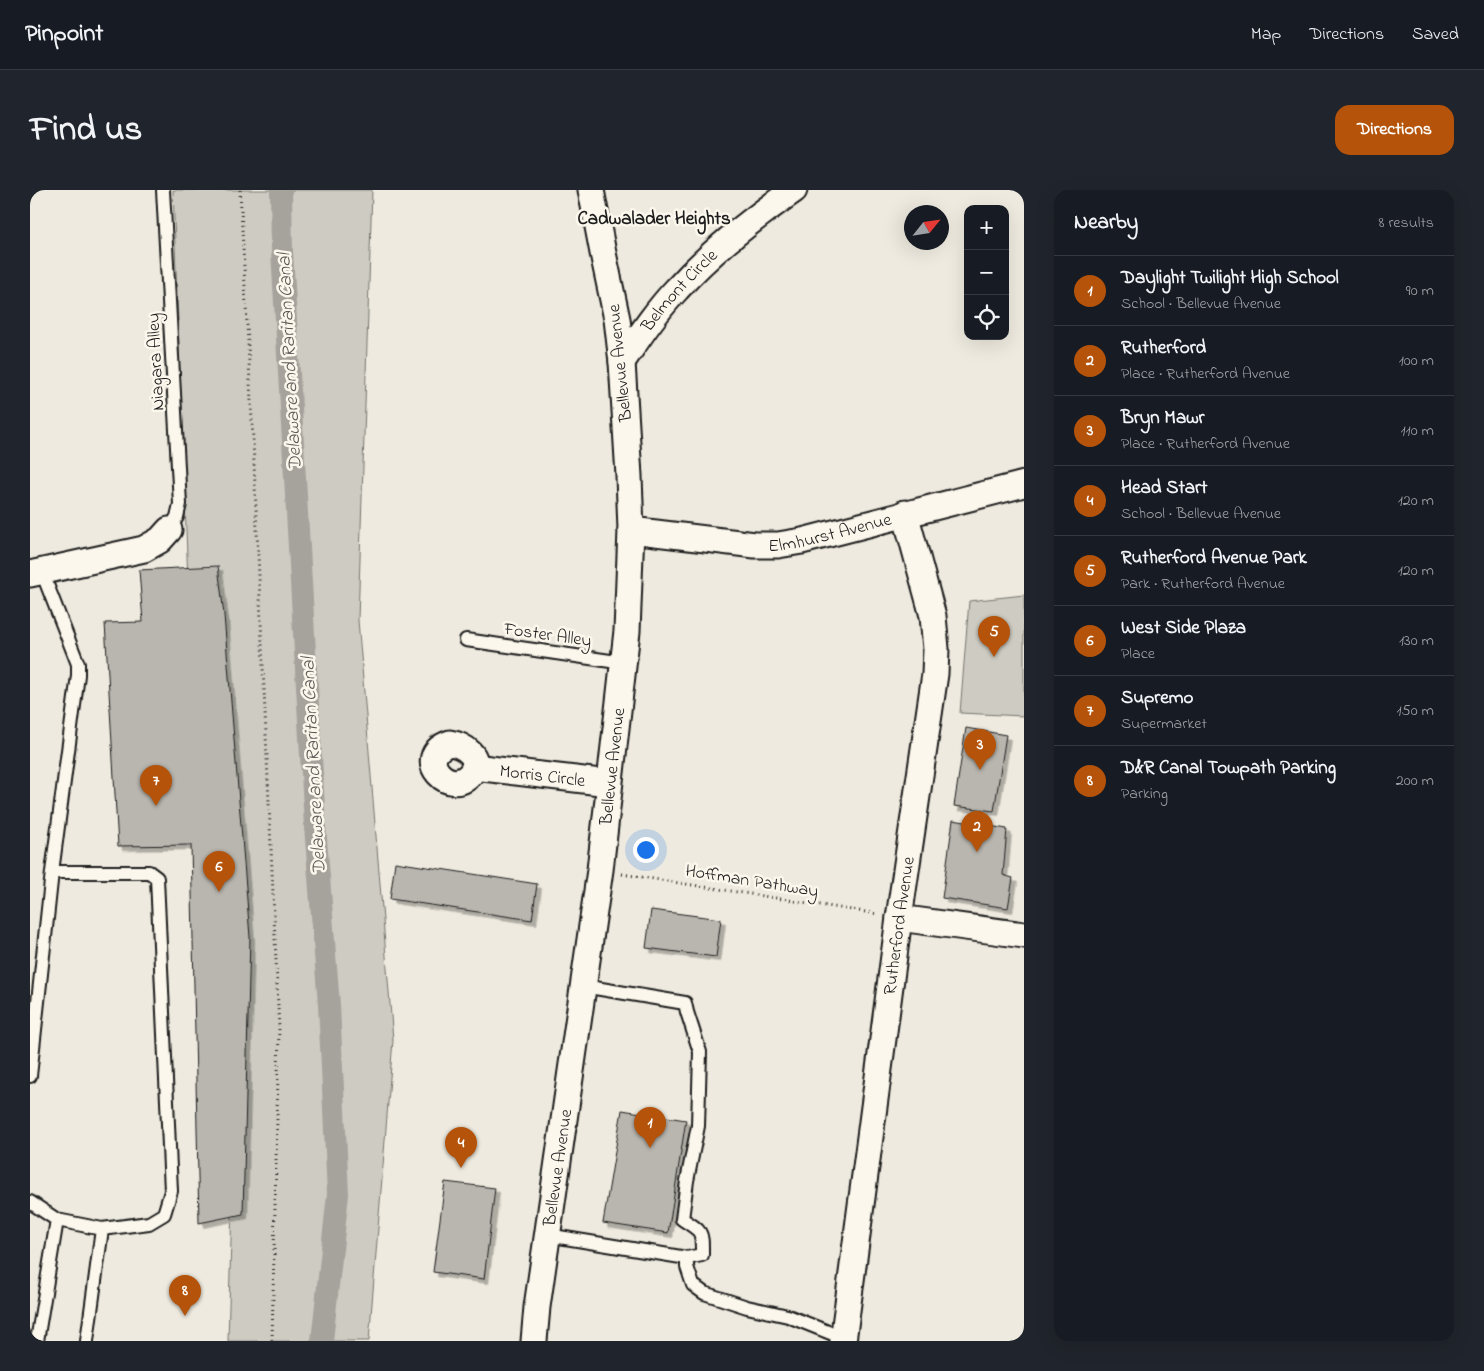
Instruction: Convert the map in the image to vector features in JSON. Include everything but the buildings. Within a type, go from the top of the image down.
[{"type":"street","name":"Bellevue Avenue","points":[[534,1341],[537,1307],[600,870],[628,631],[631,530],[622,362],[617,319],[591,190]]},
{"type":"street","name":"Belmont Circle","points":[[622,362],[651,319],[677,288],[718,248],[764,211],[794,190]]},
{"type":"street","name":"Elmhurst Avenue","points":[[631,530],[755,545],[778,545],[802,541],[1024,484]]},
{"type":"street","name":"Rutherford Avenue","points":[[843,1339],[899,918],[935,674],[936,649],[933,616],[905,514]]},
{"type":"street","points":[[36,573],[144,549],[160,540],[169,530]]},
{"type":"street","name":"Morris Circle","points":[[474,767],[609,783]]},
{"type":"street","points":[[899,918],[1024,935]]},
{"type":"lane","name":"Niagara Alley","points":[[163,190],[180,504],[177,517],[169,530]]},
{"type":"lane","points":[[30,1076],[52,872],[78,675],[78,664],[36,573]]},
{"type":"lane","name":"Foster Alley","points":[[466,640],[624,663]]},
{"type":"lane","points":[[30,1202],[57,1220],[102,1229],[149,1222],[164,1214],[171,1191],[157,878],[149,872],[52,872]]},
{"type":"lane","points":[[547,1236],[687,1258],[702,1255],[702,1235],[695,1227],[682,1219],[687,1181],[698,1126],[700,1052],[686,1004],[583,986]]},
{"type":"lane","points":[[36,1341],[57,1220]]},
{"type":"lane","points":[[87,1341],[102,1229]]},
{"type":"lane","points":[[687,1258],[687,1267],[693,1285],[704,1293],[747,1307],[788,1316],[843,1339]]},
{"type":"path","points":[[240,190],[279,1029],[272,1341]]},
{"type":"path","name":"Hoffman Pathway","points":[[600,870],[899,918]]},
{"type":"shaded area","points":[[173,190],[372,190],[358,620],[393,1040],[369,1341],[228,1341],[239,968],[188,582]]},
{"type":"shaded area","points":[[1024,595],[1024,716],[960,713],[969,601]]},
{"type":"waterway","name":"Delaware and Raritan Canal","points":[[281,190],[282,251],[315,826],[329,1005],[338,1194],[322,1341]]},
{"type":"place","name":"Rutherford Avenue Park","points":[[994,657]]},
{"type":"place","name":"Bryn Mawr","points":[[980,770]]},
{"type":"place","name":"Supremo","points":[[156,806]]},
{"type":"place","name":"Rutherford","points":[[977,852]]},
{"type":"place","name":"West Side Plaza","points":[[219,892]]},
{"type":"place","name":"Daylight Twilight High School","points":[[650,1148]]},
{"type":"place","name":"Head Start","points":[[461,1168]]},
{"type":"place","name":"D&R Canal Towpath Parking","points":[[185,1316]]},
{"type":"district","name":"Cadwalader Heights","points":[[654,217]]}]
